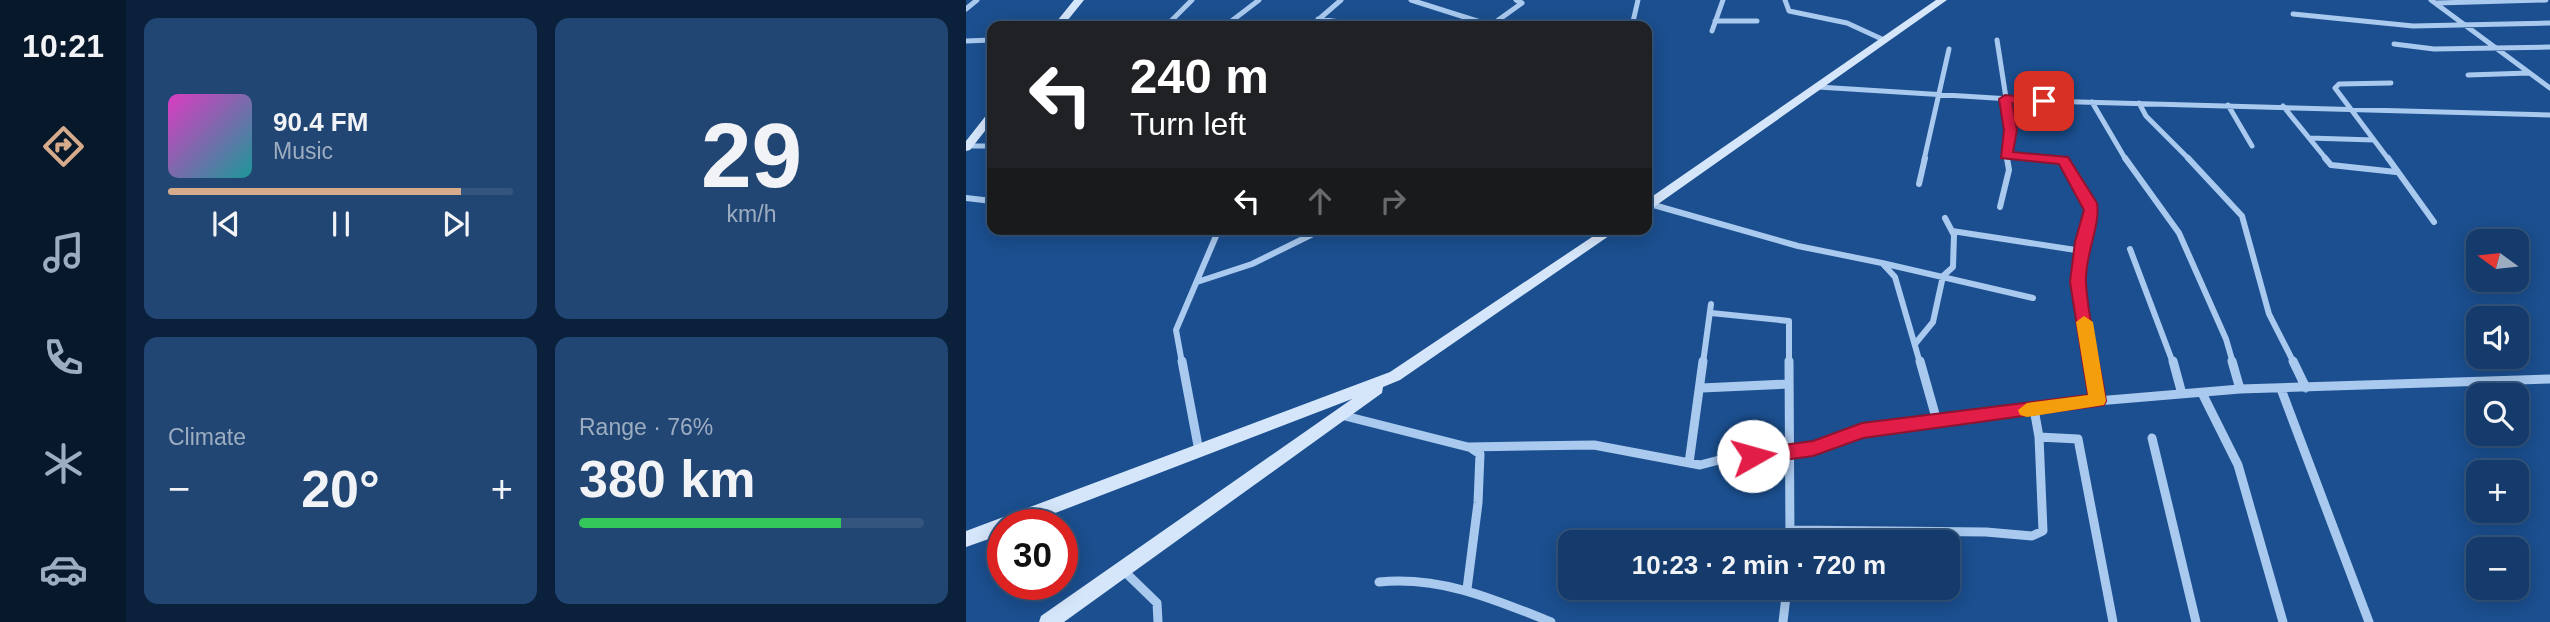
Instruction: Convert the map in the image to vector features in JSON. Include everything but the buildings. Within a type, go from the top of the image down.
[{"type":"main road","points":[[1062,21],[1079,0]]},
{"type":"main road","points":[[1652,202],[1942,0]]},
{"type":"main road","points":[[967,147],[987,121]]},
{"type":"main road","points":[[1048,622],[1599,235]]},
{"type":"main road","points":[[1046,509],[1395,376]]},
{"type":"main road","points":[[966,539],[987,531]]},
{"type":"street","points":[[966,9],[976,0]]},
{"type":"street","points":[[1171,21],[1192,0]]},
{"type":"street","points":[[1232,21],[1259,0]]},
{"type":"street","points":[[1318,19],[1341,0]]},
{"type":"street","points":[[1411,0],[1476,21]]},
{"type":"street","points":[[1498,21],[1522,3],[1516,0]]},
{"type":"street","points":[[1633,21],[1638,0]]},
{"type":"street","points":[[1712,31],[1723,0]]},
{"type":"street","points":[[1785,0],[1789,11],[1847,23],[1884,40]]},
{"type":"street","points":[[2434,2],[2546,1]]},
{"type":"street","points":[[2434,2],[2550,88]]},
{"type":"street","points":[[2292,14],[2374,24],[2550,23]]},
{"type":"street","points":[[1318,19],[1333,21]]},
{"type":"street","points":[[1716,21],[1757,21]]},
{"type":"street","points":[[966,41],[987,40]]},
{"type":"street","points":[[1997,40],[2011,130],[2006,155],[2006,190],[2000,207]]},
{"type":"street","points":[[2394,44],[2434,49],[2550,47]]},
{"type":"street","points":[[1919,184],[1949,49]]},
{"type":"street","points":[[2468,75],[2529,73]]},
{"type":"street","points":[[2390,83],[2339,83],[2335,88],[2354,108],[2396,172],[2434,222]]},
{"type":"street","points":[[1818,87],[2005,99],[2550,114]]},
{"type":"street","points":[[2092,102],[2121,153],[2179,233],[2226,339],[2240,389]]},
{"type":"street","points":[[2139,103],[2146,116],[2229,199],[2242,216],[2270,314],[2306,388]]},
{"type":"street","points":[[2228,104],[2252,146]]},
{"type":"street","points":[[2283,106],[2331,165],[2396,172]]},
{"type":"street","points":[[2309,138],[2374,140]]},
{"type":"street","points":[[967,147],[987,146]]},
{"type":"street","points":[[2006,155],[2064,160],[2090,203],[2078,282],[2097,401]]},
{"type":"street","points":[[966,198],[987,200]]},
{"type":"street","points":[[1652,206],[1798,246],[2033,298]]},
{"type":"street","points":[[1914,344],[1933,322],[1943,276],[1953,267],[1955,252],[1952,231],[1945,218]]},
{"type":"street","points":[[1952,231],[2082,251]]},
{"type":"street","points":[[1199,452],[1175,330],[1216,235]]},
{"type":"street","points":[[1196,282],[1252,264],[1310,235]]},
{"type":"street","points":[[2130,249],[2165,335],[2182,394]]},
{"type":"street","points":[[1882,263],[1895,277],[1937,421]]},
{"type":"street","points":[[1689,463],[1702,388],[1711,309],[1789,321],[1791,530]]},
{"type":"street","points":[[1341,415],[1468,447],[1594,445],[1700,465],[1727,458],[1813,449],[1862,430],[2097,401],[2240,389],[2550,379]]},
{"type":"street","points":[[1702,388],[1788,384]]},
{"type":"street","points":[[2281,389],[2369,622]]},
{"type":"street","points":[[2202,393],[2238,465],[2283,622]]},
{"type":"street","points":[[1960,532],[2032,536],[2043,530],[2039,437],[2034,409]]},
{"type":"street","points":[[2039,437],[2078,439],[2098,561],[2113,622]]},
{"type":"street","points":[[2152,438],[2196,622]]},
{"type":"street","points":[[1467,589],[1478,503],[1480,454],[1468,447]]},
{"type":"street","points":[[1122,569],[1157,603],[1158,622]]},
{"type":"street","points":[[1380,582],[1408,578],[1467,589],[1551,622]]},
{"type":"street","points":[[1783,622],[1786,600]]},
{"type":"slow traffic","points":[[2027,410],[2097,401],[2084,322]]},
{"type":"route","points":[[1753,456],[1813,449],[1862,430],[2097,401],[2078,282],[2090,203],[2064,160],[2006,155],[2011,130],[2005,99],[2044,101]]}]
